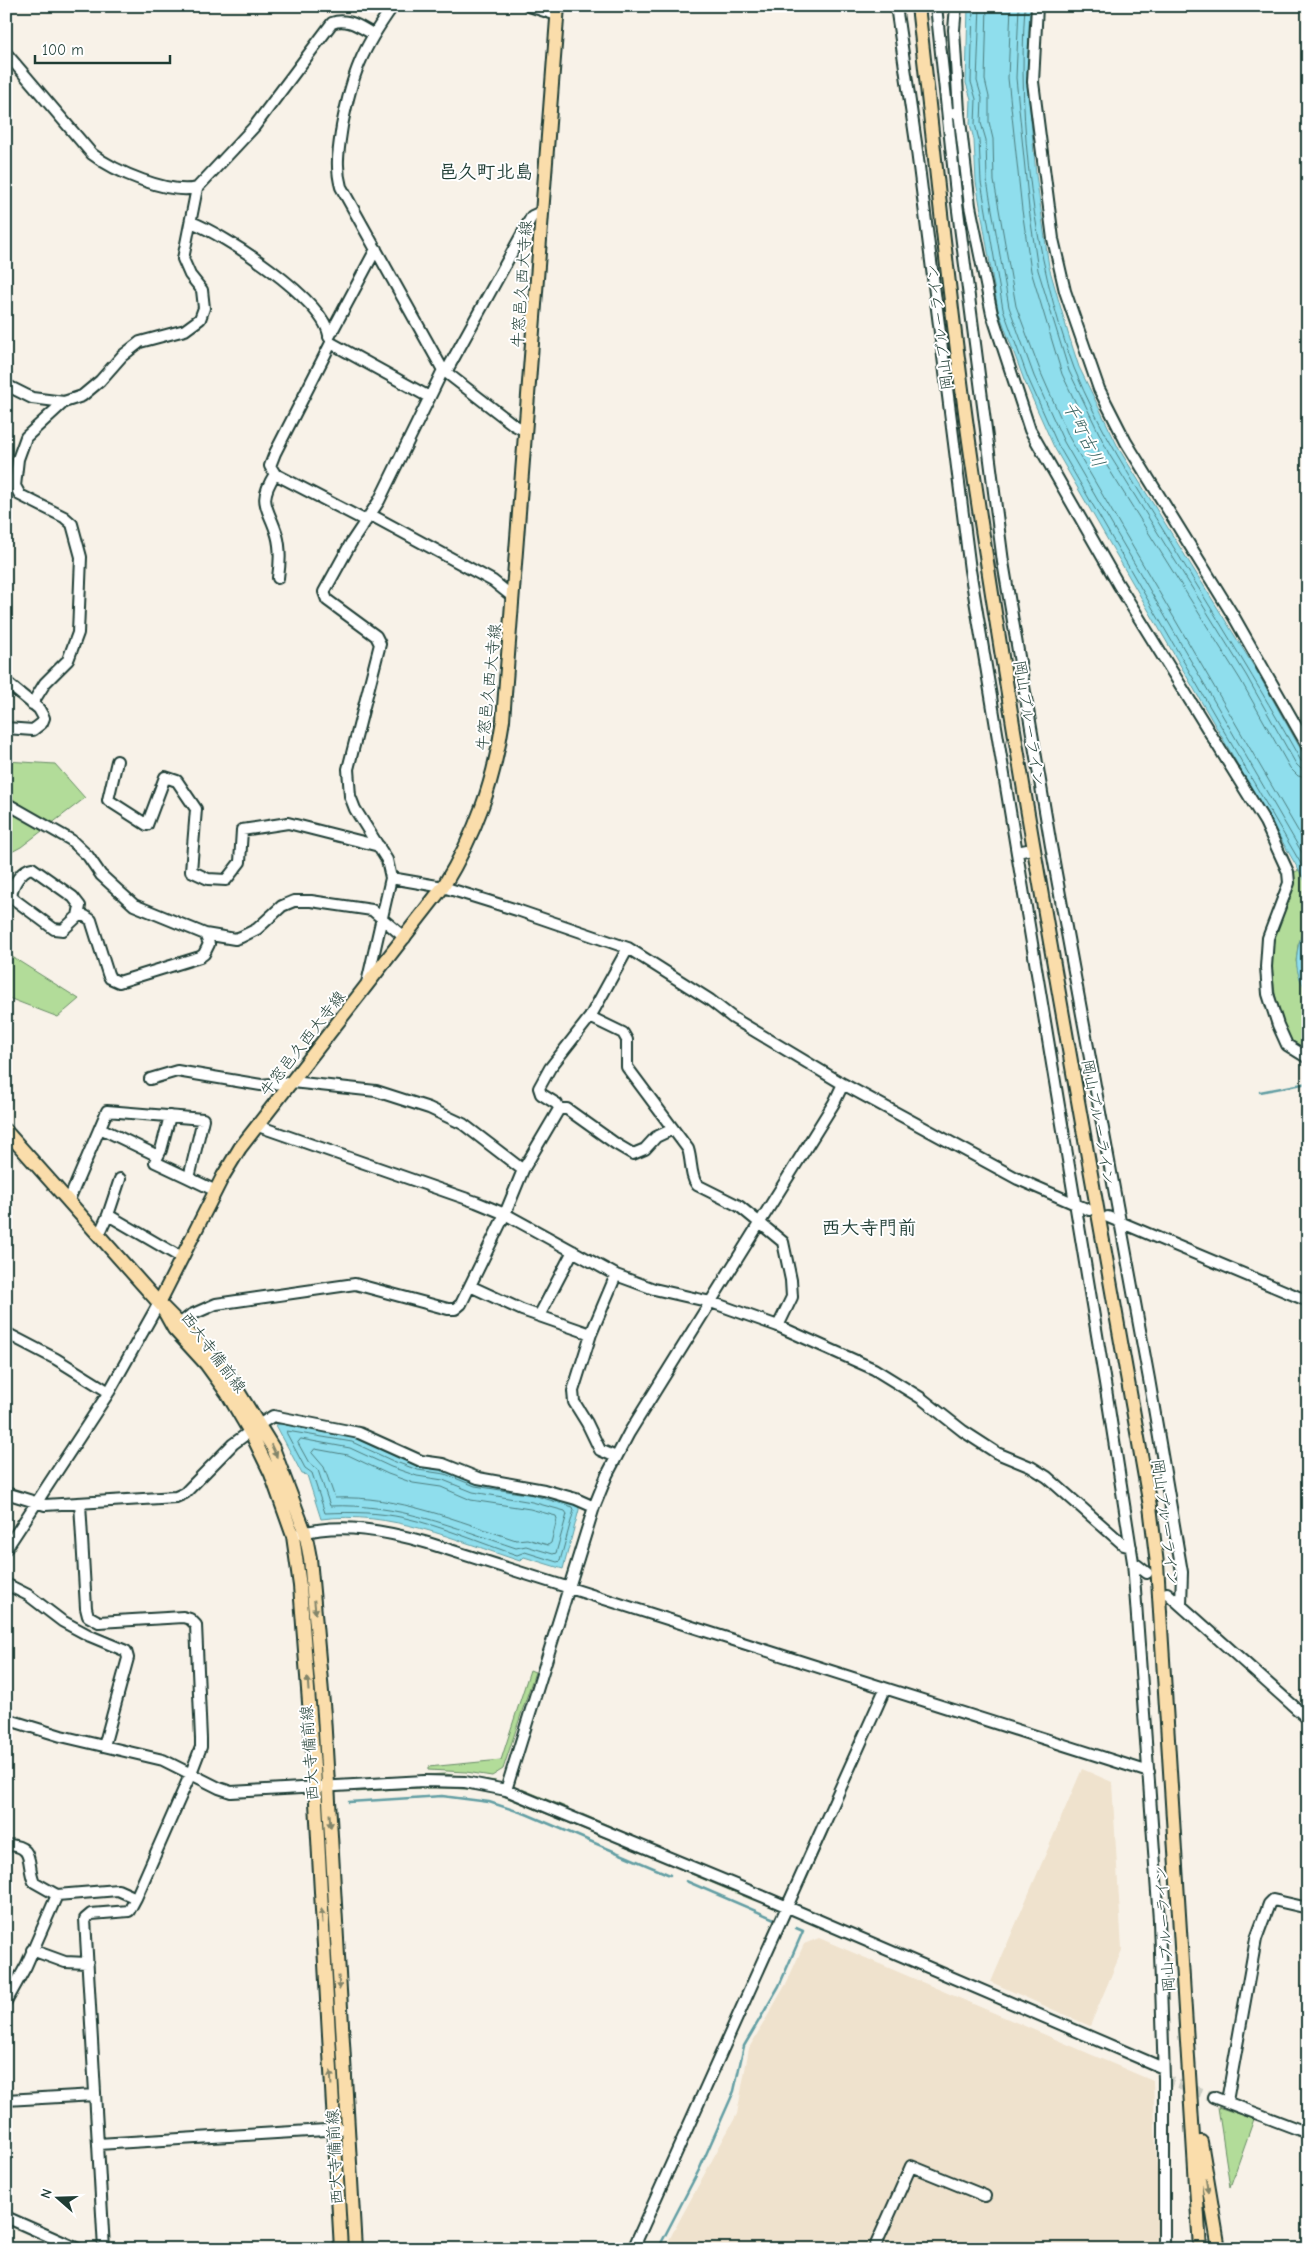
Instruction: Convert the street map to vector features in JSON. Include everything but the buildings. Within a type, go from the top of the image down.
[{"type":"main road","name":"岡山ブルーライン","points":[[918,6],[974,476],[1015,732],[1150,1506],[1157,1564],[1200,2249]]},
{"type":"main road","name":"牛窓邑久西大寺線","points":[[159,1303],[240,1148],[366,989],[443,887],[462,856],[479,819],[494,770],[503,720],[558,11]]},
{"type":"main road","name":"西大寺備前線","points":[[6,1130],[159,1303],[226,1370],[255,1428]]},
{"type":"main road","name":"西大寺備前線","points":[[159,1303],[174,1329],[206,1364],[255,1428],[273,1448],[299,1534],[316,1615],[334,2130],[341,2249]]},
{"type":"main road","name":"西大寺備前線","points":[[321,1788],[349,2129],[356,2249]]},
{"type":"main road","points":[[1189,2068],[1219,2249]]},
{"type":"main road","points":[[1191,2249],[1198,2214]]},
{"type":"street","points":[[393,6],[373,34],[354,73],[348,93],[337,155],[337,174],[341,187],[444,371],[514,425],[526,431]]},
{"type":"street","points":[[530,6],[558,11]]},
{"type":"street","points":[[896,6],[974,569],[1022,851],[1074,1202],[1133,1562],[1160,1920],[1164,2249]]},
{"type":"street","points":[[936,6],[970,206],[992,314],[1030,430],[1118,584],[1265,822],[1288,872],[1289,883],[1268,938],[1266,967],[1268,994],[1278,1025],[1288,1045],[1308,1058]]},
{"type":"street","points":[[956,6],[954,30],[954,113],[958,213],[999,563],[1047,847],[1120,1222],[1182,1572],[1180,1605]]},
{"type":"street","points":[[1037,6],[1033,82],[1053,239],[1065,291],[1099,389],[1126,442],[1234,617],[1308,747]]},
{"type":"street","points":[[32,704],[45,683],[68,660],[78,633],[81,557],[72,524],[64,517],[20,495],[15,486],[18,459],[26,437],[64,402],[82,396],[92,390],[122,356],[140,342],[185,330],[200,319],[204,308],[202,290],[190,275],[182,259],[197,188],[254,127],[332,23],[339,21],[348,22],[373,34]]},
{"type":"street","points":[[6,53],[70,131],[102,162],[162,186],[179,190],[197,188]]},
{"type":"street","points":[[366,989],[391,878],[387,860],[355,809],[350,796],[348,770],[368,682],[380,644],[376,636],[327,600],[324,592],[351,543],[368,518],[429,397],[532,216],[543,211]]},
{"type":"street","points":[[191,222],[219,235],[289,285],[323,321],[330,339],[429,397]]},
{"type":"street","points":[[376,249],[330,339],[270,466],[275,474],[493,581],[513,597]]},
{"type":"street","points":[[6,385],[32,398],[64,402]]},
{"type":"street","points":[[275,474],[265,490],[266,508],[277,536],[280,562],[278,578]]},
{"type":"street","points":[[6,682],[42,713],[42,723],[33,730],[6,728]]},
{"type":"street","points":[[117,761],[108,800],[147,825],[164,777],[177,781],[196,808],[190,871],[208,879],[226,880],[240,862],[242,830],[288,823],[378,846]]},
{"type":"street","points":[[6,803],[71,840],[88,856],[101,875],[134,905],[205,934],[226,938],[241,937],[257,929],[282,906],[294,901],[311,901],[372,910],[405,938]]},
{"type":"street","points":[[78,916],[80,911],[78,901],[36,869],[30,868],[25,870],[12,889],[12,897],[54,929],[63,930],[78,916],[85,916],[91,920],[108,974],[110,978],[119,982],[204,954],[209,944],[205,934]]},
{"type":"street","points":[[391,878],[443,887],[527,913],[628,948],[710,1000],[733,1018],[843,1084],[1018,1179],[1089,1210]]},
{"type":"street","points":[[559,1109],[557,1104],[541,1094],[539,1088],[550,1068],[590,1017],[628,948]]},
{"type":"street","points":[[590,1017],[624,1033],[627,1040],[627,1068],[688,1149],[692,1160],[692,1179],[696,1185],[740,1206],[783,1242],[791,1280],[792,1297],[778,1326]]},
{"type":"street","points":[[150,1079],[177,1071],[261,1085],[292,1082],[376,1091],[429,1108],[464,1124],[523,1170]]},
{"type":"street","points":[[506,1790],[594,1507],[616,1457],[834,1103],[843,1084]]},
{"type":"street","points":[[559,1109],[567,1109],[633,1154],[645,1149],[656,1137],[673,1129]]},
{"type":"street","points":[[181,1323],[216,1304],[355,1284],[448,1309],[455,1309],[461,1304],[470,1286],[505,1214],[523,1170],[559,1109]]},
{"type":"street","points":[[69,1200],[106,1111],[203,1119],[189,1178]]},
{"type":"street","points":[[170,1116],[155,1162],[216,1191]]},
{"type":"street","points":[[258,1126],[476,1202],[505,1214],[616,1275],[654,1289],[711,1302],[778,1326],[874,1370],[921,1398],[963,1432],[997,1454],[1031,1467],[1047,1477],[1124,1545],[1131,1547]]},
{"type":"street","points":[[100,1128],[158,1156]]},
{"type":"street","points":[[99,1235],[120,1179]]},
{"type":"street","points":[[108,1215],[182,1258]]},
{"type":"street","points":[[1108,1217],[1308,1301]]},
{"type":"street","points":[[539,1316],[573,1251]]},
{"type":"street","points":[[616,1275],[591,1334],[573,1391],[574,1402],[588,1423],[600,1450],[616,1457]]},
{"type":"street","points":[[470,1286],[539,1316],[591,1334]]},
{"type":"street","points":[[6,1550],[109,1392],[159,1303]]},
{"type":"street","points":[[6,1333],[56,1359],[109,1392]]},
{"type":"street","points":[[6,1493],[27,1499],[36,1504],[176,1497],[185,1493],[233,1444],[273,1416],[359,1433],[421,1461],[444,1464],[478,1478],[544,1490],[576,1499],[594,1507]]},
{"type":"street","points":[[80,1503],[88,1616],[99,1622],[183,1617],[190,1619],[196,1625],[201,1747],[129,1911],[91,1914],[86,1917],[104,2249]]},
{"type":"street","points":[[299,1534],[348,1528],[396,1534],[1149,1772]]},
{"type":"street","points":[[1133,1562],[1147,1572]]},
{"type":"street","points":[[6,1584],[28,1595],[62,1621],[90,1636],[124,1649],[128,1653],[104,1746]]},
{"type":"street","points":[[1166,1593],[1308,1719]]},
{"type":"street","points":[[634,2249],[885,1689]]},
{"type":"street","points":[[6,1720],[61,1736],[163,1760],[231,1792],[444,1781],[472,1783],[506,1790],[1163,2068]]},
{"type":"street","points":[[6,1845],[19,1847],[26,1851],[29,1855],[34,1882],[57,1896],[118,1890],[136,1898]]},
{"type":"street","points":[[6,2002],[57,1896]]},
{"type":"street","points":[[1227,2101],[1256,1940],[1269,1904],[1273,1900],[1308,1908]]},
{"type":"street","points":[[32,1950],[65,1962],[87,1963]]},
{"type":"street","points":[[6,2100],[95,2095]]},
{"type":"street","points":[[1213,2097],[1308,2133]]},
{"type":"street","points":[[98,2144],[349,2129]]},
{"type":"street","points":[[874,2249],[911,2166],[985,2196]]},
{"type":"street","points":[[6,2217],[78,2249]]},
{"type":"shaded area","points":[[1082,1769],[1112,1782],[1122,1950],[1090,2026],[991,1982]]},
{"type":"shaded area","points":[[819,1938],[1153,2081],[1159,2212],[1158,2249],[664,2249],[737,2114],[749,2048],[786,1984],[804,1944]]},
{"type":"green space","points":[[6,761],[55,764],[85,798],[21,847],[6,855]]},
{"type":"green space","points":[[1299,870],[1308,886],[1308,919],[1298,945],[1296,961],[1299,976],[1308,992],[1308,1053],[1292,1042],[1286,1034],[1278,1010],[1272,967],[1273,945],[1279,918],[1293,873]]},
{"type":"green space","points":[[6,953],[79,999],[58,1017],[6,997]]},
{"type":"green space","points":[[530,1670],[535,1672],[503,1769],[492,1776],[466,1772],[428,1770],[428,1767],[501,1760]]},
{"type":"green space","points":[[445,1774],[496,1781],[495,1783],[465,1778],[423,1777],[423,1775]]},
{"type":"green space","points":[[423,1785],[463,1787],[483,1791],[435,1788],[356,1792],[356,1790]]},
{"type":"green space","points":[[522,1789],[568,1808],[521,1791]]},
{"type":"green space","points":[[498,1792],[676,1865],[676,1867],[498,1794]]},
{"type":"green space","points":[[582,1814],[643,1840],[581,1816]]},
{"type":"green space","points":[[829,1826],[805,1883],[803,1883]]},
{"type":"green space","points":[[692,1872],[756,1899],[755,1901],[691,1874]]},
{"type":"green space","points":[[328,1931],[331,1933],[338,2027],[337,2063]]},
{"type":"green space","points":[[1218,2107],[1254,2119],[1230,2187]]},
{"type":"green space","points":[[340,2151],[346,2152],[349,2249],[346,2249]]},
{"type":"water","name":"千町古川","points":[[968,6],[1030,6],[1027,77],[1036,175],[1049,267],[1068,333],[1079,367],[1119,449],[1256,670],[1308,762],[1308,886],[1054,447],[1024,380],[998,310],[976,182],[974,140],[970,124],[971,99],[966,83]]},
{"type":"water","points":[[1308,919],[1308,992],[1298,974],[1297,956],[1298,947]]},
{"type":"water","points":[[281,1424],[353,1437],[419,1465],[446,1469],[579,1503],[579,1510],[563,1569],[524,1557],[520,1561],[447,1536],[397,1523],[347,1517],[321,1519],[307,1475],[302,1474],[276,1425]]},
{"type":"waterway","points":[[1260,1092],[1308,1083]]},
{"type":"waterway","points":[[349,1802],[442,1796],[489,1802],[526,1814],[670,1875]]},
{"type":"waterway","points":[[686,1881],[779,1921]]},
{"type":"waterway","points":[[658,2249],[700,2168],[734,2091],[744,2046],[779,1986],[803,1931],[796,1928]]},
{"type":"tunnel","points":[[979,568],[996,564]]},
{"type":"tunnel","points":[[1164,2079],[1213,2097]]},
{"type":"district","name":"邑久町北島","points":[[486,171]]},
{"type":"district","name":"西大寺門前","points":[[869,1227]]}]
